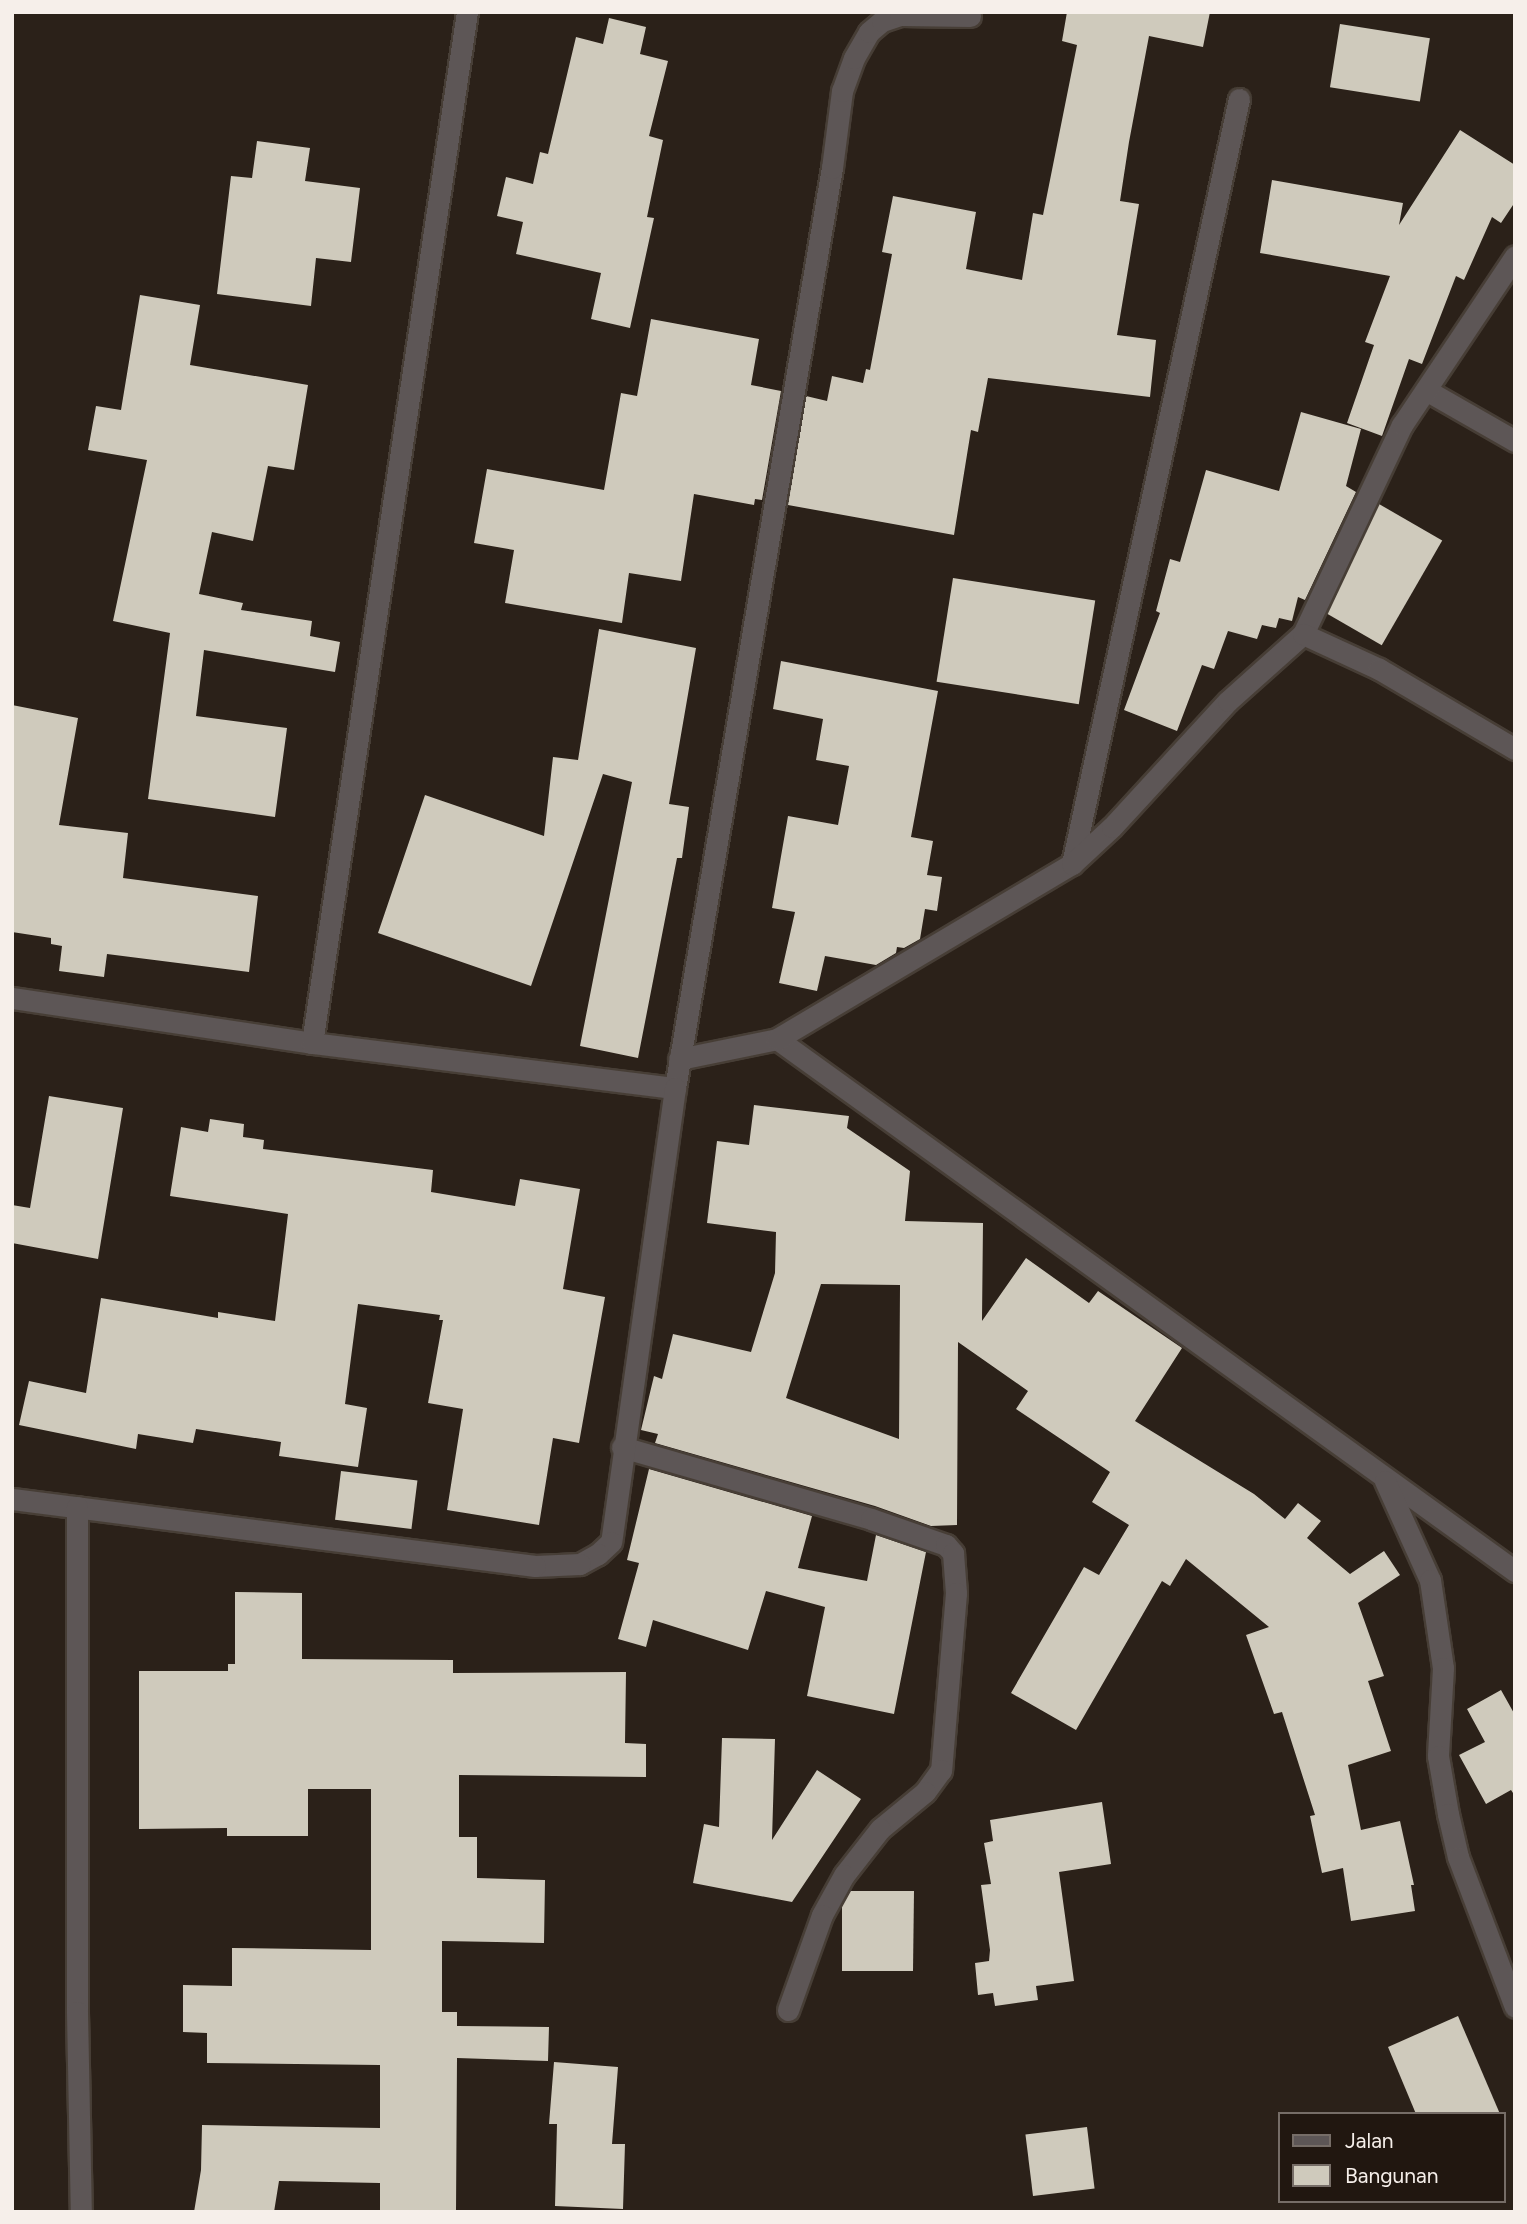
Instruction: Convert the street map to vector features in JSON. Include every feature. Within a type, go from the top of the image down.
[{"type":"street","points":[[312,1043],[467,12]]},
{"type":"street","points":[[12,1499],[559,1567],[580,1564],[611,1542],[622,1447],[674,1088],[830,181],[842,91],[864,41],[882,21],[900,15],[971,16]]},
{"type":"street","points":[[1072,864],[1239,99]]},
{"type":"street","points":[[679,1059],[777,1039],[1072,864],[1112,827],[1228,701],[1303,634],[1402,425],[1515,256]]},
{"type":"street","points":[[1426,390],[1515,442]]},
{"type":"street","points":[[1303,634],[1379,669],[1515,749]]},
{"type":"street","points":[[12,998],[312,1043],[674,1088]]},
{"type":"street","points":[[777,1039],[1515,1571]]},
{"type":"street","points":[[622,1447],[871,1519],[946,1545],[953,1553],[956,1593],[941,1770],[925,1792],[880,1829],[844,1875],[822,1915],[788,2010]]},
{"type":"street","points":[[1384,1479],[1430,1580],[1443,1668],[1438,1756],[1448,1814],[1458,1857],[1515,2007]]},
{"type":"street","points":[[77,1507],[77,2012],[81,2212]]},
{"type":"building","points":[[1067,12],[1210,12],[1203,47],[1149,36],[1129,142],[1120,201],[1139,204],[1117,335],[1156,340],[1150,397],[988,378],[978,432],[971,430],[954,535],[788,505],[806,396],[827,401],[832,376],[863,383],[866,369],[870,370],[892,254],[882,252],[893,196],[976,212],[966,269],[1022,280],[1033,213],[1043,215],[1077,45],[1062,41]]},
{"type":"building","points":[[609,18],[646,27],[640,54],[668,61],[649,136],[663,140],[647,217],[654,218],[630,328],[591,319],[601,273],[516,254],[523,222],[497,216],[506,177],[533,184],[540,152],[548,154],[576,37],[603,44]]},
{"type":"building","points":[[1340,24],[1430,38],[1420,101],[1330,87]]},
{"type":"building","points":[[1460,130],[1515,165],[1515,202],[1501,223],[1492,217],[1464,280],[1456,276],[1422,364],[1409,359],[1382,436],[1347,423],[1374,345],[1365,342],[1390,276],[1260,253],[1272,180],[1403,203],[1399,225]]},
{"type":"building","points":[[257,141],[310,148],[305,181],[360,188],[351,262],[316,258],[311,306],[217,294],[231,176],[252,178]]},
{"type":"building","points":[[140,295],[200,305],[190,365],[308,385],[294,470],[268,466],[253,541],[212,532],[199,594],[243,603],[241,610],[312,621],[310,636],[340,642],[335,672],[204,650],[196,716],[287,728],[275,817],[148,799],[170,633],[113,621],[147,460],[88,450],[96,406],[121,410]]},
{"type":"building","points":[[651,319],[759,339],[751,385],[781,391],[762,500],[755,499],[754,505],[694,494],[681,581],[629,573],[622,623],[505,603],[514,550],[474,543],[487,469],[604,490],[621,393],[637,396]]},
{"type":"building","points":[[1301,412],[1361,429],[1346,486],[1356,492],[1305,600],[1298,597],[1292,621],[1279,618],[1276,628],[1262,625],[1257,639],[1228,631],[1214,669],[1202,665],[1177,731],[1124,710],[1160,613],[1156,611],[1170,559],[1180,562],[1206,470],[1279,491]]},
{"type":"building","points":[[1379,504],[1442,541],[1382,645],[1318,609]]},
{"type":"building","points":[[953,578],[1095,601],[1079,704],[937,682]]},
{"type":"building","points":[[599,629],[696,648],[669,804],[689,807],[682,858],[677,858],[638,1058],[580,1046],[632,782],[603,774],[531,986],[378,933],[425,795],[544,836],[553,757],[578,760]]},
{"type":"building","points":[[781,661],[938,691],[911,837],[933,841],[927,875],[942,877],[937,911],[925,909],[920,939],[904,948],[897,947],[896,953],[876,965],[825,956],[817,991],[779,983],[795,912],[772,908],[788,816],[838,825],[849,766],[816,760],[823,719],[773,709]]},
{"type":"building","points":[[12,705],[78,718],[59,825],[128,833],[123,878],[258,896],[249,972],[107,954],[104,977],[59,971],[62,946],[51,944],[51,938],[12,932]]},
{"type":"building","points":[[49,1096],[123,1108],[98,1259],[12,1243],[12,1205],[30,1208]]},
{"type":"building","points":[[754,1105],[849,1116],[847,1128],[910,1171],[905,1221],[983,1223],[982,1321],[1026,1258],[1089,1303],[1098,1291],[1182,1348],[1135,1421],[1254,1494],[1285,1519],[1298,1503],[1321,1521],[1307,1538],[1350,1574],[1384,1551],[1400,1575],[1358,1603],[1384,1676],[1368,1681],[1391,1751],[1348,1765],[1361,1830],[1400,1821],[1414,1885],[1411,1885],[1415,1911],[1351,1921],[1343,1868],[1322,1873],[1310,1816],[1315,1815],[1282,1712],[1274,1714],[1246,1635],[1269,1627],[1186,1559],[1170,1586],[1162,1581],[1076,1730],[1011,1693],[1084,1567],[1099,1575],[1129,1525],[1092,1502],[1110,1472],[1016,1409],[1028,1391],[958,1342],[957,1525],[931,1526],[875,1506],[655,1443],[658,1434],[641,1430],[654,1376],[662,1379],[673,1334],[751,1352],[775,1273],[776,1232],[707,1223],[717,1141],[749,1145]],"holes":[[[821,1284],[900,1285],[899,1439],[786,1398]]]},
{"type":"building","points":[[210,1119],[244,1124],[243,1137],[264,1140],[263,1149],[433,1170],[431,1192],[515,1206],[520,1179],[580,1189],[563,1289],[605,1297],[579,1443],[553,1438],[539,1525],[447,1510],[463,1409],[428,1403],[443,1320],[439,1320],[440,1315],[358,1304],[345,1404],[367,1408],[358,1467],[279,1456],[281,1442],[196,1429],[193,1443],[138,1434],[136,1449],[19,1425],[29,1381],[86,1393],[101,1298],[218,1318],[218,1312],[275,1321],[288,1214],[170,1196],[181,1127],[208,1132]]},
{"type":"building","points":[[649,1469],[812,1516],[798,1568],[867,1581],[876,1535],[926,1552],[894,1714],[807,1696],[825,1607],[766,1591],[748,1650],[653,1620],[646,1647],[618,1639],[639,1563],[627,1560]]},
{"type":"building","points":[[341,1471],[417,1480],[411,1529],[335,1520]]},
{"type":"building","points":[[235,1592],[302,1593],[302,1659],[453,1660],[453,1673],[626,1672],[625,1743],[646,1744],[646,1777],[459,1775],[459,1837],[477,1837],[477,1878],[545,1880],[544,1943],[442,1941],[442,2012],[457,2012],[457,2026],[549,2027],[548,2061],[457,2058],[456,2212],[380,2212],[380,2183],[279,2181],[274,2212],[194,2212],[201,2170],[202,2125],[380,2128],[380,2065],[207,2063],[207,2033],[183,2032],[183,1985],[232,1986],[232,1948],[371,1950],[371,1789],[308,1789],[308,1836],[227,1836],[227,1828],[139,1829],[139,1671],[228,1671],[228,1664],[235,1664]]},
{"type":"building","points":[[1501,1690],[1515,1715],[1515,1796],[1511,1790],[1486,1804],[1459,1755],[1485,1742],[1467,1709]]},
{"type":"building","points":[[722,1738],[775,1739],[772,1840],[817,1770],[861,1799],[792,1902],[693,1883],[704,1824],[719,1827]]},
{"type":"building","points":[[1102,1802],[1111,1864],[1059,1872],[1074,1981],[1036,1986],[1038,2000],[995,2006],[993,1993],[978,1995],[975,1963],[989,1961],[990,1950],[981,1885],[991,1884],[984,1843],[993,1841],[990,1820]]},
{"type":"building","points":[[850,1891],[914,1891],[913,1971],[842,1971],[842,1906]]},
{"type":"building","points":[[1458,2016],[1499,2112],[1415,2112],[1388,2047]]},
{"type":"building","points":[[554,2062],[618,2067],[612,2144],[625,2144],[623,2209],[555,2206],[557,2124],[549,2124]]},
{"type":"building","points":[[1087,2127],[1095,2189],[1033,2196],[1025,2135]]}]
